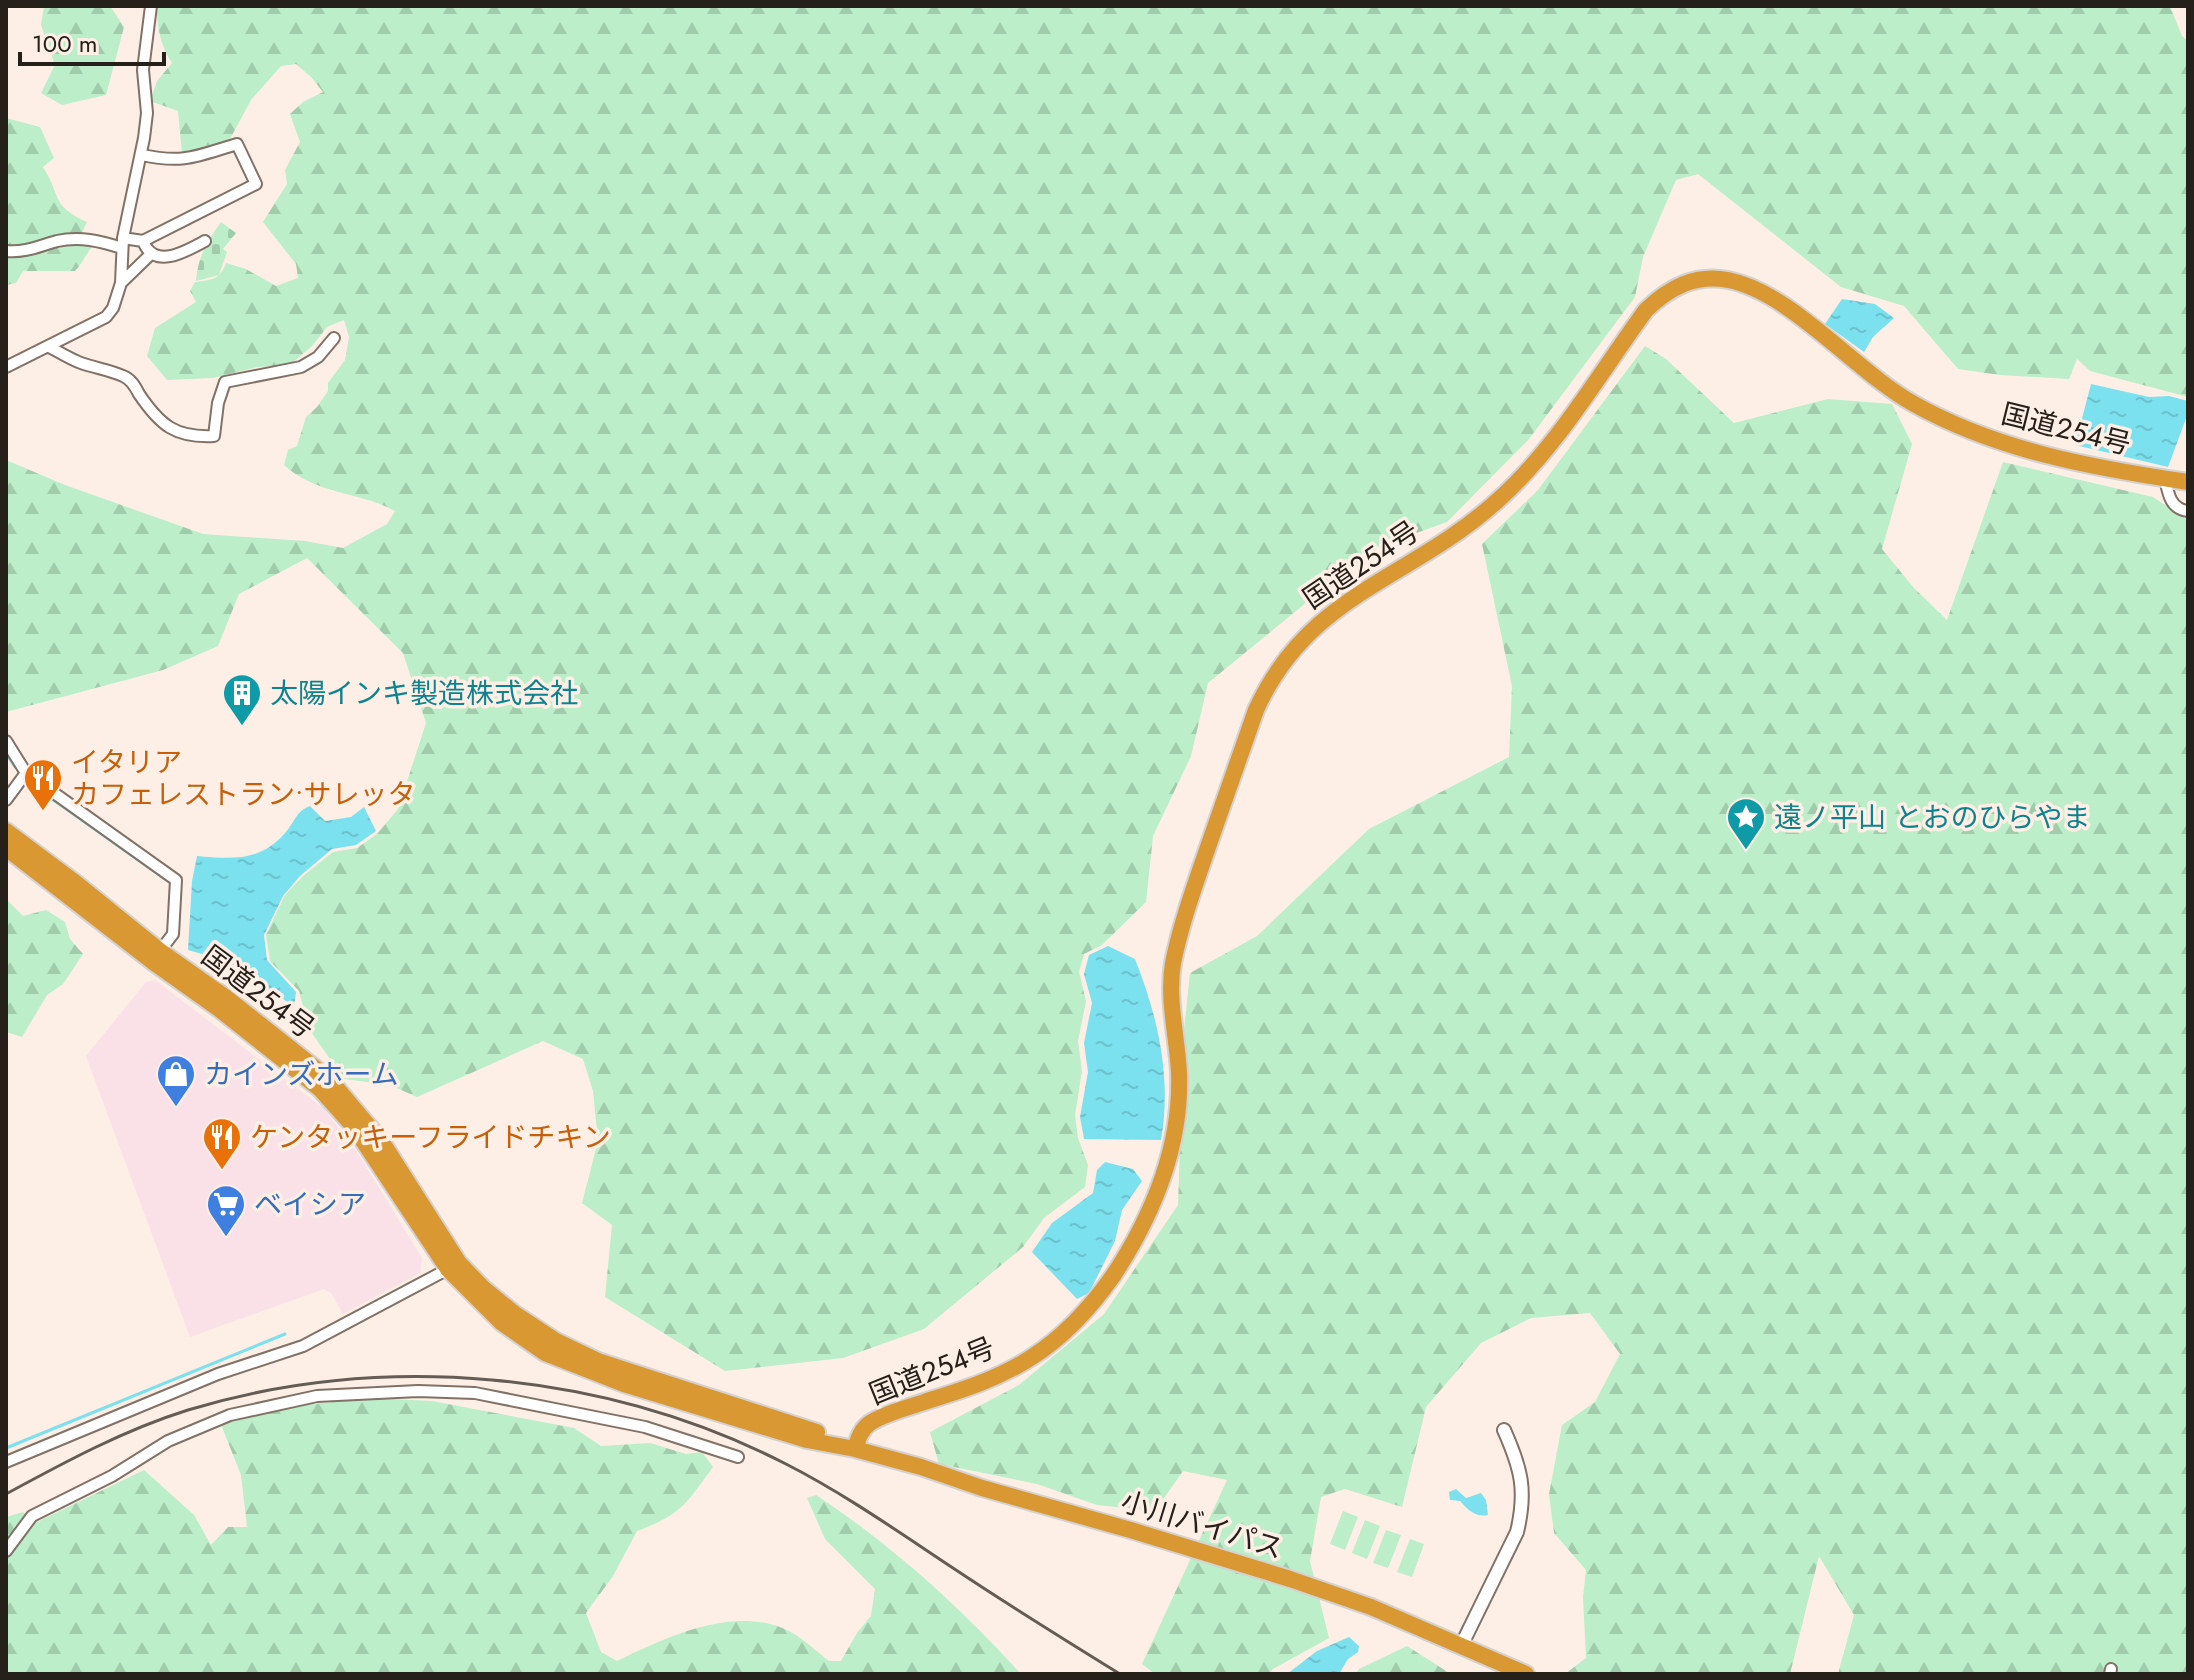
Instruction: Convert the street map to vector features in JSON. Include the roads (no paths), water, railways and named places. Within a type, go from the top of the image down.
[{"type":"highway","name":"国道254号","points":[[6,848],[320,1089],[354,1127],[453,1266],[515,1314],[556,1341],[598,1361],[807,1428],[855,1449],[868,1424],[890,1413],[982,1384],[1030,1358],[1068,1329],[1113,1274],[1147,1215],[1167,1167],[1176,1131],[1179,1094],[1172,1028],[1172,967],[1184,915],[1256,710],[1270,680],[1301,640],[1334,610],[1460,530],[1496,502],[1537,459],[1646,310],[1661,296],[1692,280],[1727,280],[1748,286],[1775,300],[1879,382],[1914,404],[1963,428],[2010,447],[2188,482]]},
{"type":"highway","name":"国道254号","points":[[6,831],[329,1079],[382,1142],[453,1266]]},
{"type":"highway","name":"小川バイパス","points":[[855,1449],[1290,1579],[1371,1607],[1526,1674]]},
{"type":"street","points":[[6,367],[106,317],[113,308],[121,283],[122,243],[142,155],[147,113],[143,70],[151,6]]},
{"type":"street","points":[[6,251],[20,253],[61,240],[143,241],[256,184],[237,144],[170,161],[142,155]]},
{"type":"street","points":[[143,241],[151,254],[177,256],[205,241]]},
{"type":"street","points":[[121,283],[151,254]]},
{"type":"street","points":[[48,346],[79,363],[124,376],[165,425],[177,433],[198,437],[214,436],[218,403],[225,382],[301,367],[318,357],[334,338]]},
{"type":"street","points":[[2165,478],[2169,499],[2181,510],[2188,511]]},
{"type":"street","points":[[6,741],[26,773],[176,880],[173,934],[160,951]]},
{"type":"street","points":[[6,800],[26,773]]},
{"type":"street","points":[[6,1462],[218,1374],[303,1346],[453,1266]]},
{"type":"street","points":[[6,1551],[32,1516],[112,1476],[168,1441],[230,1415],[317,1396],[405,1391],[475,1393],[645,1427],[738,1457]]},
{"type":"street","points":[[1462,1644],[1517,1532],[1521,1517],[1521,1473],[1504,1430]]},
{"type":"water","points":[[1842,299],[1875,304],[1894,318],[1873,337],[1864,352],[1825,324]]},
{"type":"water","points":[[2091,384],[2149,397],[2169,396],[2188,401],[2188,413],[2168,467],[2075,445]]},
{"type":"water","points":[[310,806],[325,821],[351,817],[364,807],[376,831],[356,845],[332,849],[300,876],[283,896],[264,935],[267,960],[296,992],[294,1006],[219,959],[188,950],[192,881],[197,856],[233,858],[255,854],[275,842]]},
{"type":"water","points":[[1108,946],[1135,959],[1150,1003],[1164,1071],[1161,1140],[1084,1139],[1080,1117],[1088,1072],[1084,1043],[1092,1003],[1084,974],[1089,955]]},
{"type":"water","points":[[1105,1162],[1133,1169],[1142,1181],[1122,1210],[1115,1241],[1089,1293],[1077,1299],[1032,1252],[1052,1223],[1093,1193],[1097,1170]]},
{"type":"water","points":[[1456,1489],[1466,1498],[1481,1493],[1486,1500],[1488,1515],[1476,1514],[1460,1501],[1450,1500],[1449,1492]]},
{"type":"water","points":[[1349,1637],[1359,1646],[1358,1652],[1348,1659],[1339,1674],[1287,1674],[1317,1651]]},
{"type":"waterway","points":[[6,753],[15,767]]},
{"type":"waterway","points":[[31,784],[165,879]]},
{"type":"waterway","points":[[6,1448],[285,1334]]},
{"type":"railway","points":[[6,1494],[141,1427],[188,1410],[262,1392],[338,1380],[415,1377],[492,1380],[568,1390],[643,1408],[716,1433],[786,1464],[851,1501],[1120,1674]]},
{"type":"place","name":"太陽インキ製造株式会社","points":[[242,727]]},
{"type":"place","name":"イタリア カフェレストラン•サレッタ","points":[[43,812]]},
{"type":"place","name":"遠ノ平山 とおのひらやま","points":[[1746,851]]},
{"type":"place","name":"カインズホーム","points":[[176,1108]]},
{"type":"place","name":"ケンタッキーフライドチキン","points":[[222,1171]]},
{"type":"place","name":"ベイシア","points":[[226,1238]]}]
